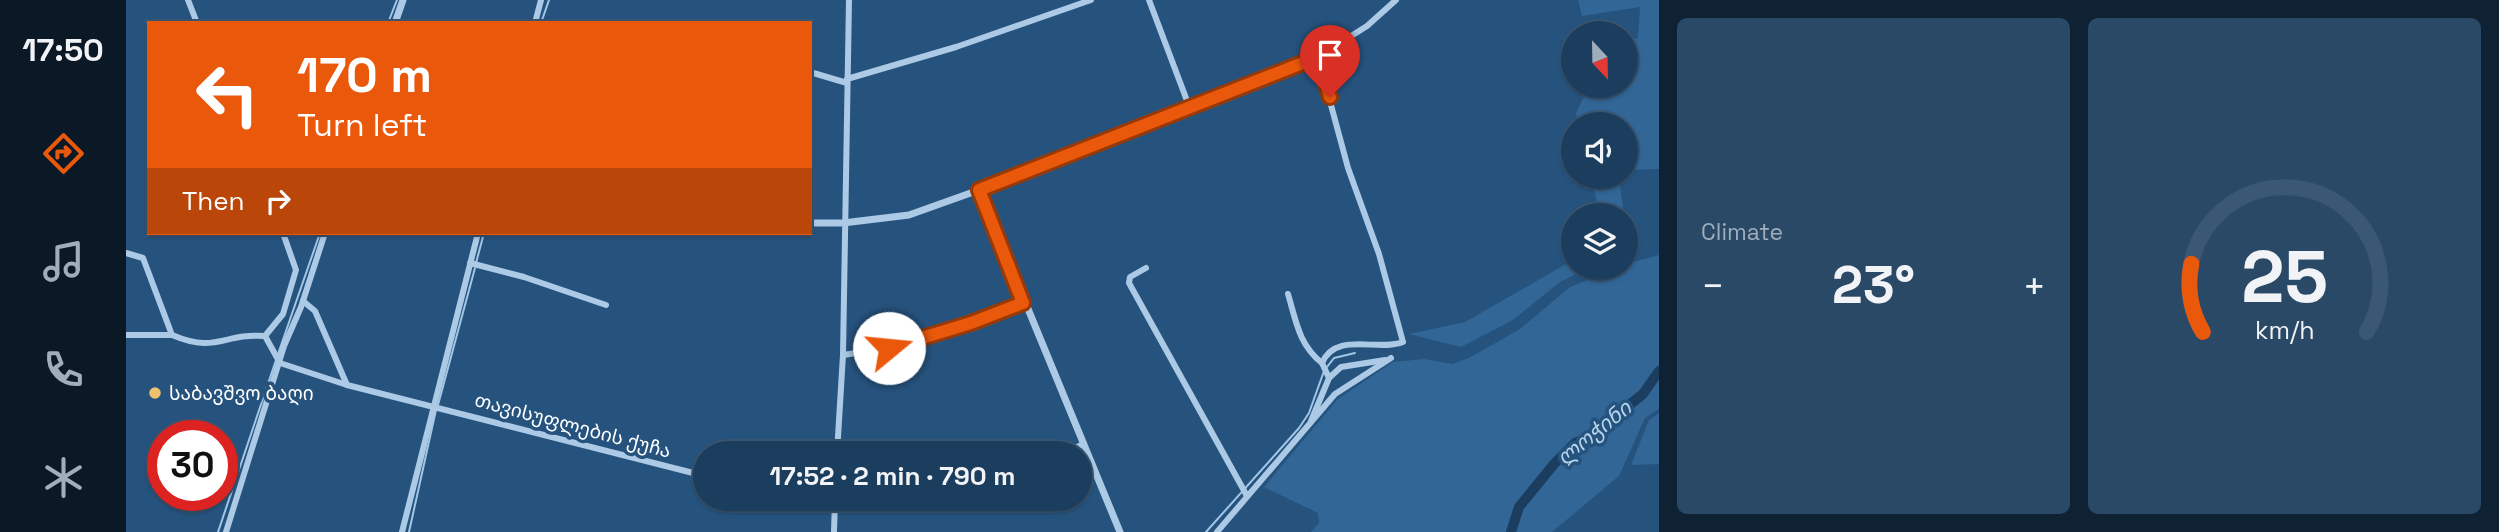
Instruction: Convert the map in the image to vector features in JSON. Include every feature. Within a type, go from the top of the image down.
[{"type":"street","points":[[188,0],[196,21]]},
{"type":"street","points":[[396,21],[403,0]]},
{"type":"street","points":[[536,21],[541,0]]},
{"type":"street","points":[[838,441],[843,355],[843,223],[849,0]]},
{"type":"street","points":[[812,72],[847,81],[1091,0]]},
{"type":"street","points":[[1149,0],[1189,106]]},
{"type":"street","points":[[812,223],[843,223],[909,215],[979,190],[1318,57],[1367,26],[1396,0]]},
{"type":"street","points":[[1318,57],[1348,168],[1379,254],[1403,342],[1389,345],[1343,345],[1328,354],[1322,363]]},
{"type":"street","points":[[979,190],[1023,303],[1083,441]]},
{"type":"street","points":[[265,336],[283,314],[296,270],[284,235]]},
{"type":"street","points":[[226,532],[279,363],[324,235]]},
{"type":"street","points":[[402,532],[477,235]]},
{"type":"street","points":[[126,253],[143,258],[172,335]]},
{"type":"street","points":[[470,263],[524,276],[606,305]]},
{"type":"street","points":[[1146,268],[1130,277],[1129,283],[1247,496]]},
{"type":"street","points":[[1288,294],[1303,343],[1322,363],[1329,378]]},
{"type":"street","points":[[303,301],[315,311],[347,385]]},
{"type":"street","points":[[843,355],[889,348],[971,323],[1023,303]]},
{"type":"street","points":[[126,335],[172,335],[193,344],[208,346],[241,334],[265,336]]},
{"type":"street","points":[[265,336],[279,363]]},
{"type":"street","points":[[1217,532],[1335,394],[1391,358],[1341,366],[1329,378],[1311,421]]},
{"type":"street","name":"თავისუფლების ქუჩა","points":[[279,363],[347,385],[693,472]]},
{"type":"street","points":[[1092,464],[1119,532]]},
{"type":"street","points":[[834,532],[835,511]]},
{"type":"shaded area","points":[[1578,0],[1659,0],[1659,169],[1638,170],[1638,112],[1576,112],[1583,98],[1638,98],[1640,7],[1582,16]]},
{"type":"shaded area","points":[[1594,189],[1621,189],[1622,203],[1597,203]]},
{"type":"shaded area","points":[[1659,255],[1659,409],[1645,418],[1619,476],[1552,532],[1311,532],[1319,523],[1318,513],[1264,487],[1338,399],[1393,362],[1424,359],[1452,364],[1469,358],[1520,329],[1570,287],[1587,280],[1638,280],[1638,261]]},
{"type":"shaded area","points":[[1561,267],[1561,280],[1564,280],[1513,320],[1461,347],[1409,334],[1465,322]]},
{"type":"shaded area","points":[[1659,413],[1659,464],[1631,465],[1649,420]]},
{"type":"waterway","points":[[389,21],[397,0]]},
{"type":"waterway","points":[[542,21],[549,0]]},
{"type":"waterway","points":[[278,354],[319,235]]},
{"type":"waterway","points":[[476,263],[483,235]]},
{"type":"waterway","points":[[438,405],[475,268]]},
{"type":"waterway","points":[[1327,367],[1334,358],[1355,353]]},
{"type":"waterway","points":[[218,532],[276,360]]},
{"type":"waterway","points":[[1206,532],[1299,428],[1309,413],[1324,371]]},
{"type":"waterway","name":"ლოჭინი","points":[[1511,532],[1519,507],[1554,464],[1575,443],[1588,438],[1643,394],[1659,371]]},
{"type":"waterway","points":[[409,532],[436,410]]},
{"type":"place","name":"საბავშვო ბაღი","points":[[155,393]]},
{"type":"route","points":[[889,348],[971,323],[1023,303],[979,190],[1318,57],[1330,97]]}]
